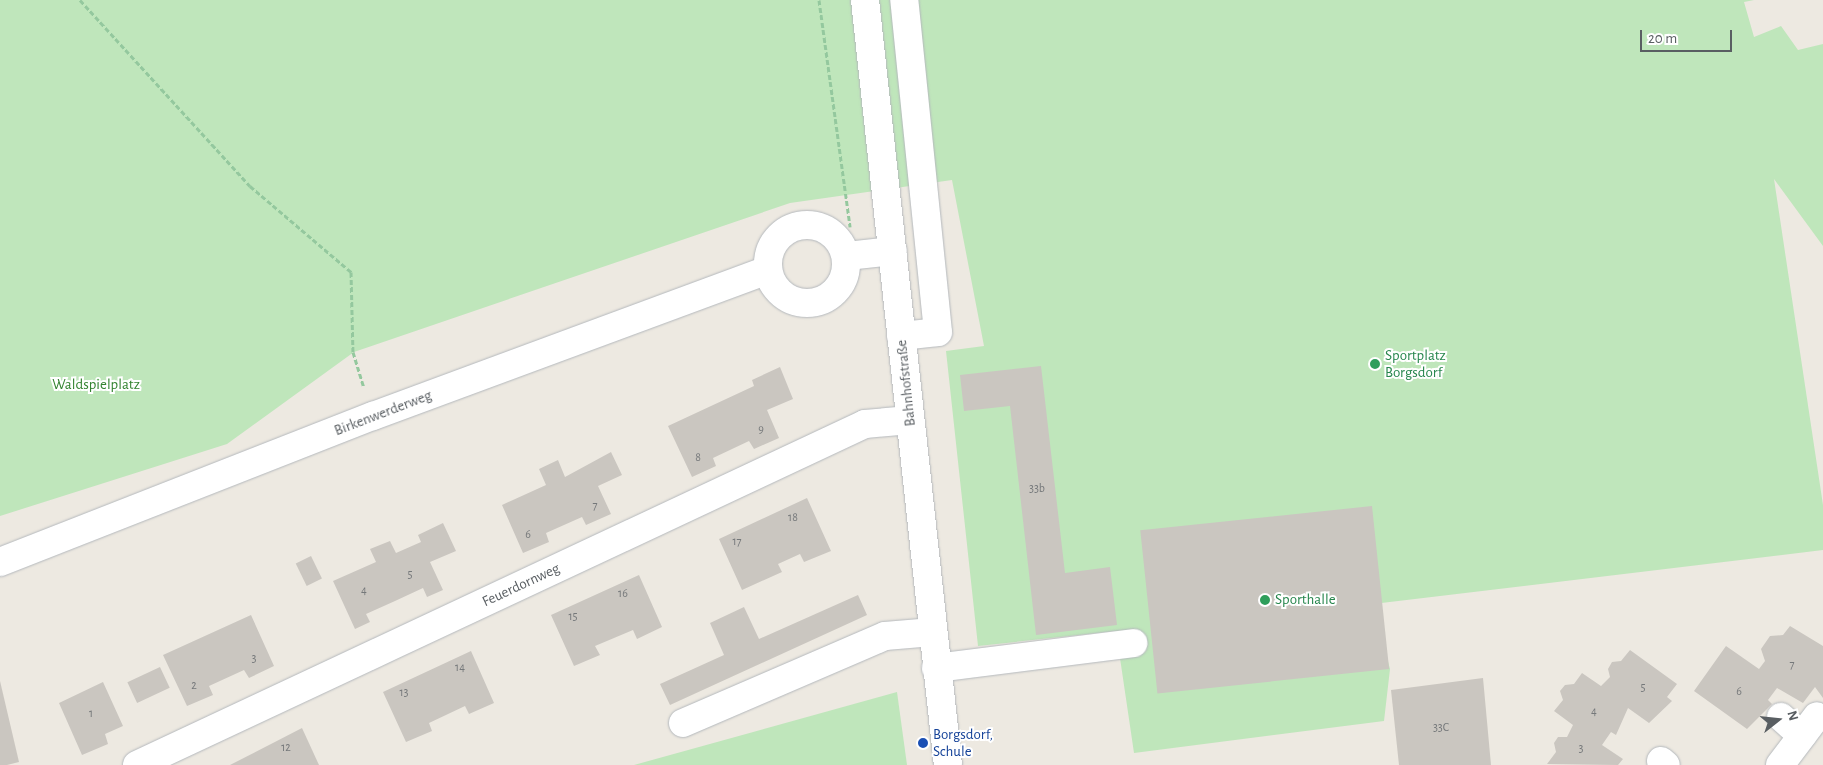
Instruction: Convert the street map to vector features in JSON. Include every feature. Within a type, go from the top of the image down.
[{"type":"street","name":"Bahnhofstraße","points":[[865,0],[948,765]]},
{"type":"street","points":[[901,336],[938,332],[904,0]]},
{"type":"street","points":[[808,224],[827,230],[851,256],[836,292],[821,301],[790,299],[776,287],[768,270],[776,240],[791,228],[808,224]]},
{"type":"street","points":[[851,256],[893,251]]},
{"type":"street","name":"Birkenwerderweg","points":[[0,562],[373,416],[768,270]]},
{"type":"street","name":"Feuerdornweg","points":[[137,765],[864,424],[910,420]]},
{"type":"street","points":[[683,723],[885,636],[933,632]]},
{"type":"street","points":[[936,668],[1134,642]]},
{"type":"street","points":[[1780,717],[1810,726],[1780,765]]},
{"type":"path","points":[[80,0],[250,186],[351,272],[354,352],[373,416]]},
{"type":"path","points":[[819,0],[851,256]]},
{"type":"green space","name":"Sportplatz Borgsdorf","points":[[0,0],[1754,0],[1744,2],[1754,37],[1781,26],[1798,50],[1823,44],[1823,246],[1774,179],[1823,505],[1823,550],[1373,604],[1390,669],[1384,721],[1134,753],[1116,631],[978,646],[946,351],[984,346],[952,180],[790,203],[354,352],[227,444],[0,516]]},
{"type":"green space","points":[[897,692],[907,765],[634,765]]},
{"type":"building","points":[[1041,366],[1065,573],[1110,567],[1117,625],[1036,635],[1010,406],[964,411],[960,375]]},
{"type":"building","points":[[780,367],[793,399],[767,410],[779,438],[754,449],[749,441],[713,458],[716,466],[692,477],[668,426],[754,386],[752,380]]},
{"type":"building","points":[[611,452],[622,475],[598,486],[611,514],[586,525],[582,517],[546,533],[549,542],[523,553],[502,505],[546,485],[539,469],[558,460],[565,477]]},
{"type":"building","points":[[807,498],[831,551],[804,562],[800,554],[778,564],[782,572],[742,590],[719,539]]},
{"type":"building","name":"Sporthalle","points":[[1372,506],[1389,669],[1157,693],[1140,530]]},
{"type":"building","points":[[443,523],[456,551],[430,562],[443,590],[427,597],[423,588],[366,614],[370,622],[355,629],[333,581],[376,562],[370,549],[390,541],[396,553],[421,542],[418,535]]},
{"type":"building","points":[[311,556],[322,578],[307,586],[296,563]]},
{"type":"building","points":[[639,575],[662,627],[637,639],[633,630],[595,646],[600,655],[574,666],[551,615]]},
{"type":"building","points":[[858,595],[867,615],[670,705],[660,684],[724,655],[710,623],[744,607],[759,639]]},
{"type":"building","points":[[251,615],[274,666],[249,678],[244,670],[209,686],[213,695],[187,706],[163,655]]},
{"type":"building","points":[[1790,626],[1823,646],[1823,698],[1815,687],[1803,703],[1777,688],[1768,700],[1772,704],[1747,729],[1694,691],[1726,646],[1759,669],[1765,661],[1761,649],[1770,636],[1783,635]]},
{"type":"building","points":[[1630,650],[1677,684],[1667,697],[1672,701],[1649,723],[1628,708],[1616,735],[1611,732],[1602,745],[1623,759],[1618,765],[1547,764],[1556,752],[1554,743],[1558,737],[1567,737],[1573,725],[1554,711],[1563,700],[1560,691],[1565,685],[1574,684],[1582,673],[1601,686],[1610,677],[1608,669],[1612,662],[1621,661]]},
{"type":"building","points":[[471,651],[494,703],[469,714],[465,706],[429,723],[432,731],[406,742],[383,692]]},
{"type":"building","points":[[160,667],[170,688],[137,703],[127,682]]},
{"type":"building","points":[[1483,678],[1491,765],[1399,765],[1391,690]]},
{"type":"building","points":[[0,681],[19,762],[7,765],[0,765]]},
{"type":"building","points":[[103,682],[123,726],[105,734],[108,744],[82,755],[59,703]]},
{"type":"building","points":[[302,728],[319,765],[230,765]]},
{"type":"place","name":"Sportplatz Borgsdorf","points":[[1375,364]]},
{"type":"place","name":"Sporthalle","points":[[1265,600]]},
{"type":"place","name":"Borgsdorf, Schule","points":[[923,743]]},
{"type":"park label","name":"Waldspielplatz","points":[[96,385]]}]
